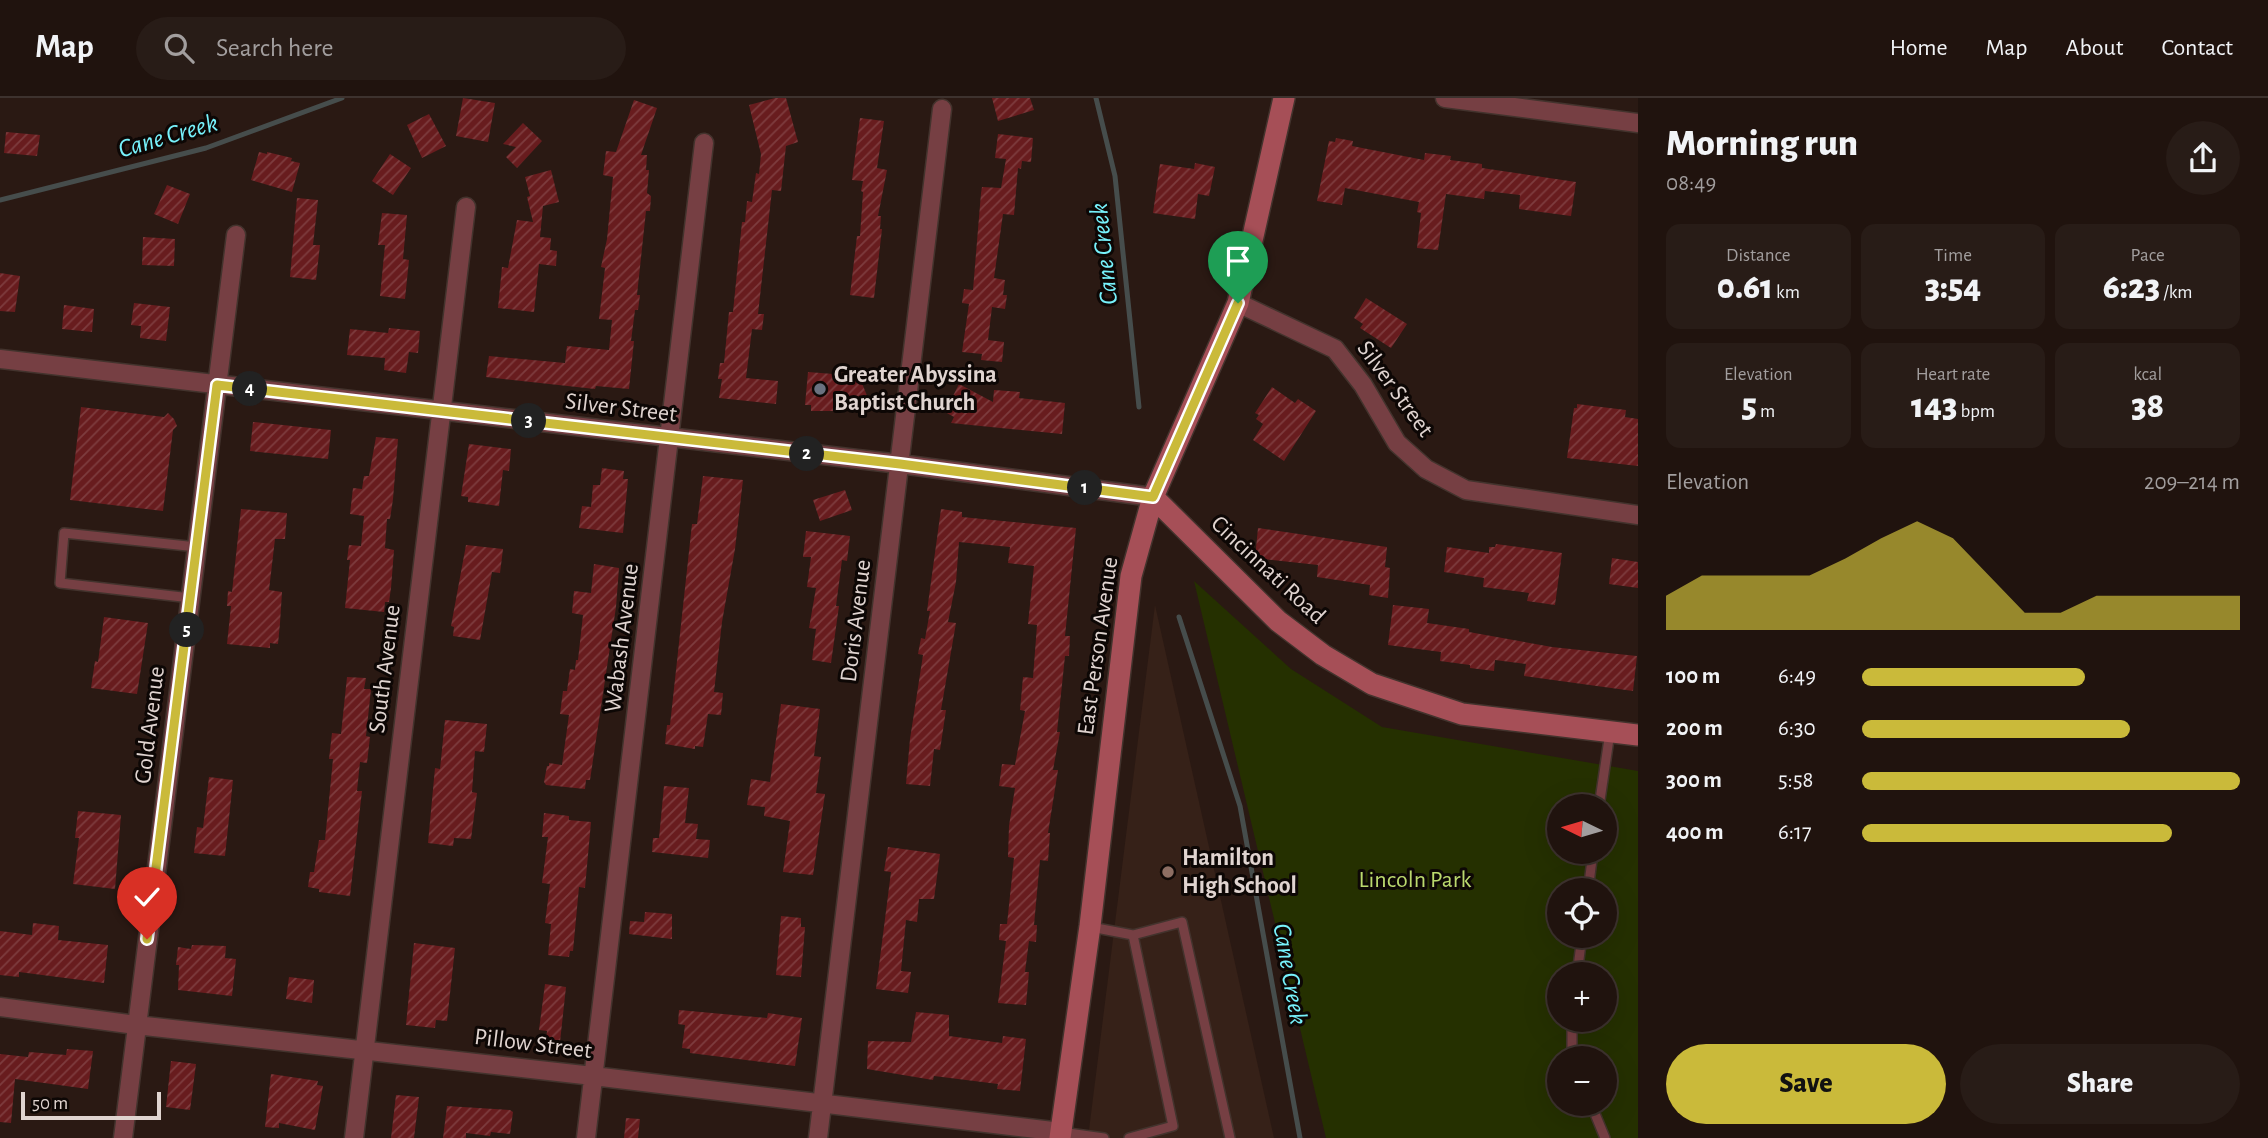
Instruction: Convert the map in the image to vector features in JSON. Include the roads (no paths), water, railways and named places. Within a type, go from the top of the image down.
[{"type":"main road","name":"East Person Avenue","points":[[1061,1135],[1090,926],[1130,576],[1153,497],[1238,303],[1284,98]]},
{"type":"main road","name":"Cincinnati Road","points":[[1153,497],[1278,621],[1323,655],[1372,684],[1462,714],[1638,735]]},
{"type":"street","points":[[1445,98],[1638,123]]},
{"type":"street","name":"Doris Avenue","points":[[818,1138],[942,109]]},
{"type":"street","name":"Wabash Avenue","points":[[586,1138],[704,143]]},
{"type":"street","name":"South Avenue","points":[[354,1138],[466,207]]},
{"type":"street","name":"Gold Avenue","points":[[123,1138],[236,235]]},
{"type":"street","name":"Silver Street","points":[[1238,303],[1335,349],[1363,385],[1397,443],[1426,469],[1456,485],[1466,490],[1638,515]]},
{"type":"street","name":"Silver Street","points":[[0,359],[900,464],[1153,497]]},
{"type":"street","name":"Pillow Street","points":[[0,1007],[136,1025],[822,1103],[1061,1135]]},
{"type":"lane","points":[[191,598],[60,583],[64,534],[197,547]]},
{"type":"lane","points":[[1601,794],[1610,730]]},
{"type":"lane","points":[[1090,926],[1133,935],[1182,922],[1230,1138]]},
{"type":"lane","points":[[1133,935],[1175,1138]]},
{"type":"lane","points":[[1596,1116],[1605,1138]]},
{"type":"lane","points":[[1129,1138],[1173,1126]]},
{"type":"lane","points":[[1061,1135],[1104,1138]]},
{"type":"waterway","name":"Cane Creek","points":[[0,200],[206,148],[342,98]]},
{"type":"waterway","name":"Cane Creek","points":[[1096,98],[1115,176],[1139,407]]},
{"type":"waterway","name":"Cane Creek","points":[[1179,617],[1240,806],[1300,1138]]},
{"type":"place","name":"Greater Abyssina Baptist Church","points":[[820,389]]},
{"type":"place","name":"Hamilton High School","points":[[1168,872]]},
{"type":"park label","name":"Lincoln Park","points":[[1415,880]]}]
